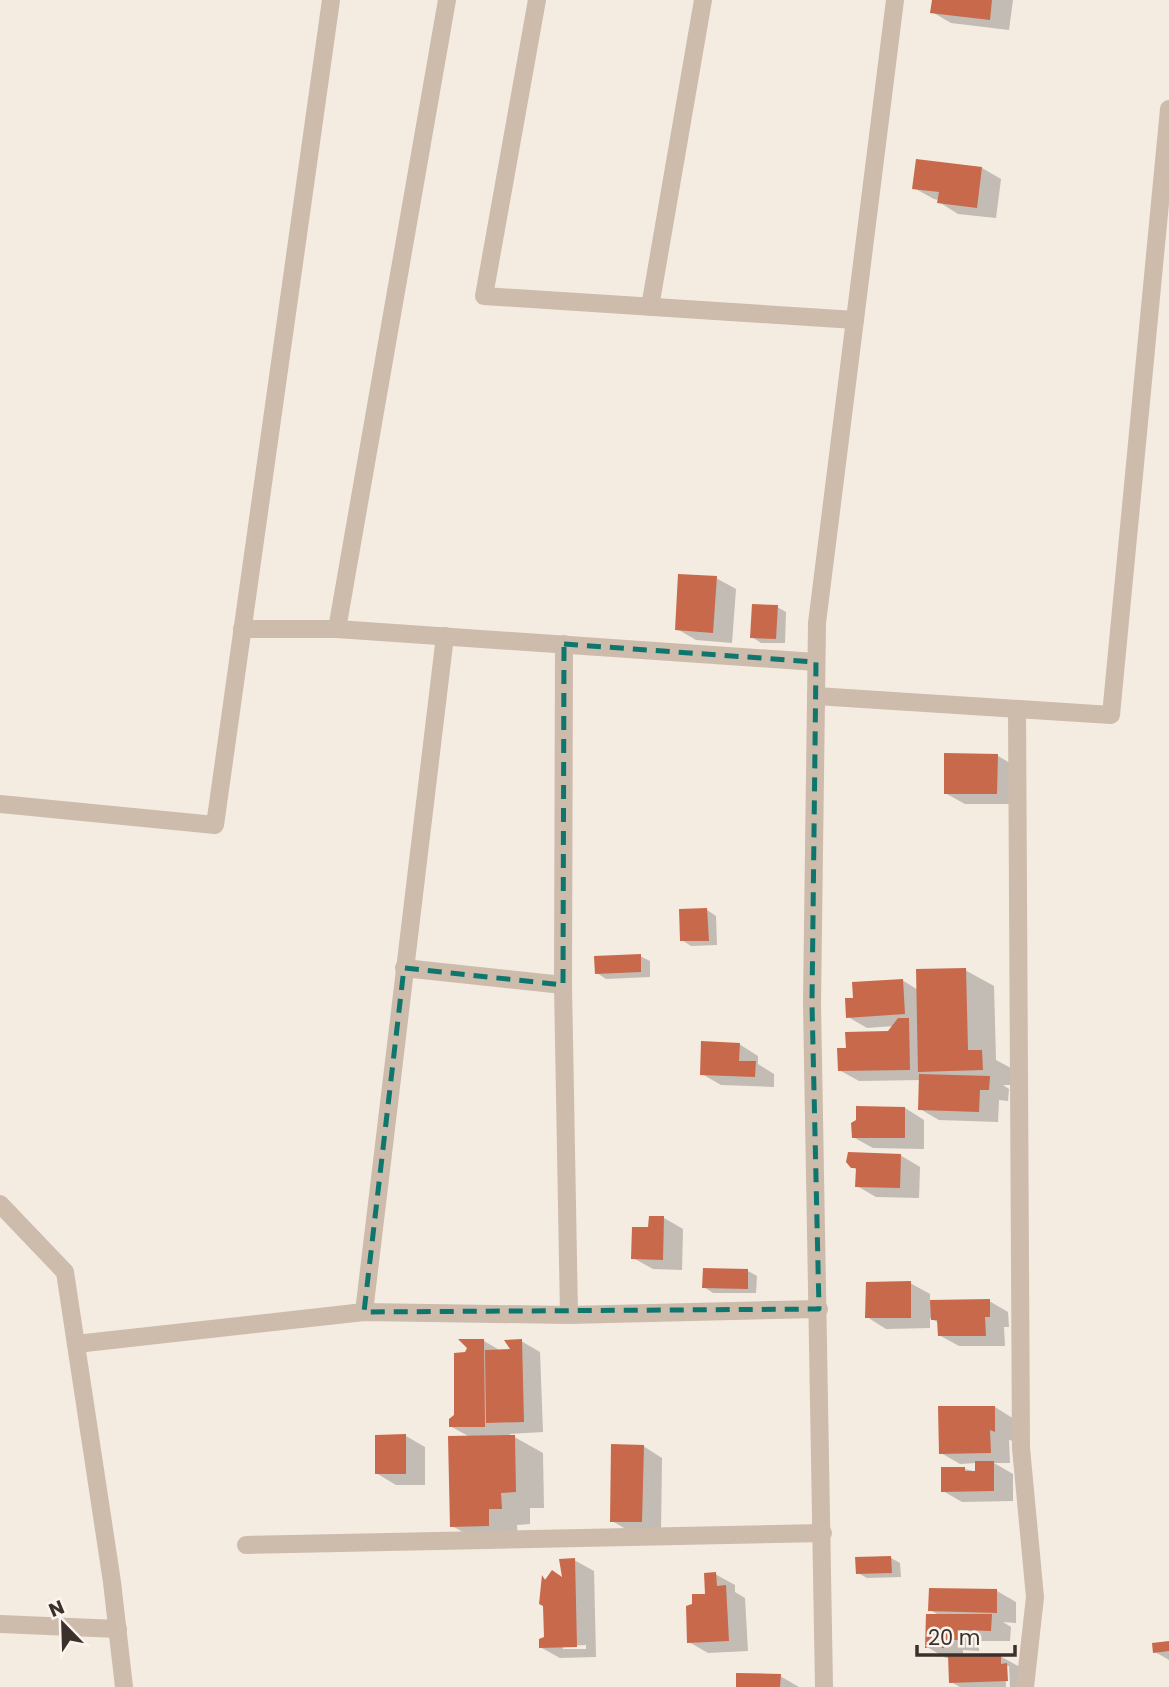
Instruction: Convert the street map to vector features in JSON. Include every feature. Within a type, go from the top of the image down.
[{"type":"street","points":[[0,804],[215,825],[331,0]]},
{"type":"street","points":[[337,629],[447,0]]},
{"type":"street","points":[[537,0],[484,296],[855,320]]},
{"type":"street","points":[[650,307],[703,0]]},
{"type":"street","points":[[824,1687],[812,1003],[817,623],[895,0]]},
{"type":"street","points":[[816,696],[1111,715],[1169,109]]},
{"type":"street","points":[[242,629],[337,629],[816,662]]},
{"type":"street","points":[[364,1312],[445,636]]},
{"type":"street","points":[[564,645],[563,985],[569,1315]]},
{"type":"street","points":[[1017,709],[1021,1448],[1035,1597],[1025,1687]]},
{"type":"street","points":[[404,968],[563,985]]},
{"type":"street","points":[[0,1204],[65,1272],[118,1629],[124,1687]]},
{"type":"street","points":[[76,1344],[364,1312],[569,1315],[819,1309]]},
{"type":"street","points":[[246,1545],[823,1533]]},
{"type":"street","points":[[0,1624],[118,1629]]},
{"type":"highlighted area","points":[[564,644],[816,662],[812,1003],[819,1309],[364,1312],[404,968],[563,985]]},
{"type":"building","points":[[932,0],[992,0],[990,20],[930,13]]},
{"type":"building","points":[[916,159],[982,167],[977,208],[937,203],[939,192],[912,189]]},
{"type":"building","points":[[678,574],[717,576],[713,633],[675,630]]},
{"type":"building","points":[[752,604],[778,605],[776,639],[750,638]]},
{"type":"building","points":[[944,753],[998,754],[997,794],[944,794]]},
{"type":"building","points":[[707,908],[709,941],[680,941],[679,909]]},
{"type":"building","points":[[641,954],[641,972],[595,974],[594,956]]},
{"type":"building","points":[[966,968],[968,1050],[982,1050],[983,1070],[918,1072],[916,969]]},
{"type":"building","points":[[903,979],[905,1014],[846,1018],[845,998],[853,998],[852,982]]},
{"type":"building","points":[[898,1018],[909,1018],[910,1070],[838,1071],[837,1048],[846,1048],[845,1032],[888,1031]]},
{"type":"building","points":[[701,1041],[740,1043],[739,1061],[756,1061],[755,1077],[700,1075]]},
{"type":"building","points":[[919,1074],[990,1076],[989,1090],[980,1090],[979,1112],[918,1110]]},
{"type":"building","points":[[856,1106],[905,1107],[905,1138],[852,1138],[851,1123],[856,1120]]},
{"type":"building","points":[[848,1152],[901,1154],[900,1188],[855,1187],[856,1168],[851,1168],[846,1162]]},
{"type":"building","points":[[649,1216],[664,1216],[663,1260],[631,1259],[632,1227],[648,1227]]},
{"type":"building","points":[[703,1268],[748,1269],[748,1289],[702,1288]]},
{"type":"building","points":[[911,1281],[911,1318],[865,1318],[866,1282]]},
{"type":"building","points":[[990,1299],[990,1317],[985,1317],[986,1336],[938,1336],[937,1320],[931,1320],[930,1300]]},
{"type":"building","points":[[458,1339],[484,1339],[485,1427],[449,1427],[449,1419],[454,1415],[454,1353],[465,1352],[467,1348]]},
{"type":"building","points":[[522,1339],[524,1422],[486,1423],[485,1350],[510,1349],[504,1340]]},
{"type":"building","points":[[938,1406],[995,1406],[995,1432],[990,1430],[991,1453],[939,1454]]},
{"type":"building","points":[[406,1434],[406,1474],[375,1474],[375,1435]]},
{"type":"building","points":[[515,1435],[516,1492],[501,1493],[502,1509],[489,1509],[489,1526],[450,1527],[448,1436]]},
{"type":"building","points":[[611,1444],[644,1445],[642,1522],[610,1522]]},
{"type":"building","points":[[975,1461],[994,1461],[994,1491],[941,1492],[941,1467],[965,1467],[965,1471],[975,1471]]},
{"type":"building","points":[[891,1556],[892,1573],[856,1574],[855,1557]]},
{"type":"building","points":[[575,1558],[577,1647],[539,1648],[539,1639],[544,1637],[543,1606],[539,1604],[542,1575],[545,1580],[552,1570],[562,1577],[559,1559]]},
{"type":"building","points":[[716,1572],[717,1586],[726,1585],[729,1641],[687,1643],[686,1606],[692,1604],[692,1594],[705,1594],[704,1573]]},
{"type":"building","points":[[929,1588],[997,1589],[997,1613],[928,1611]]},
{"type":"building","points":[[926,1614],[992,1614],[991,1631],[960,1630],[960,1640],[944,1640],[944,1648],[925,1648]]},
{"type":"building","points":[[1169,1641],[1169,1651],[1153,1653],[1152,1643]]},
{"type":"building","points":[[1001,1654],[1001,1664],[1007,1663],[1008,1681],[949,1683],[948,1655]]},
{"type":"building","points":[[736,1673],[781,1674],[780,1687],[736,1687]]}]
